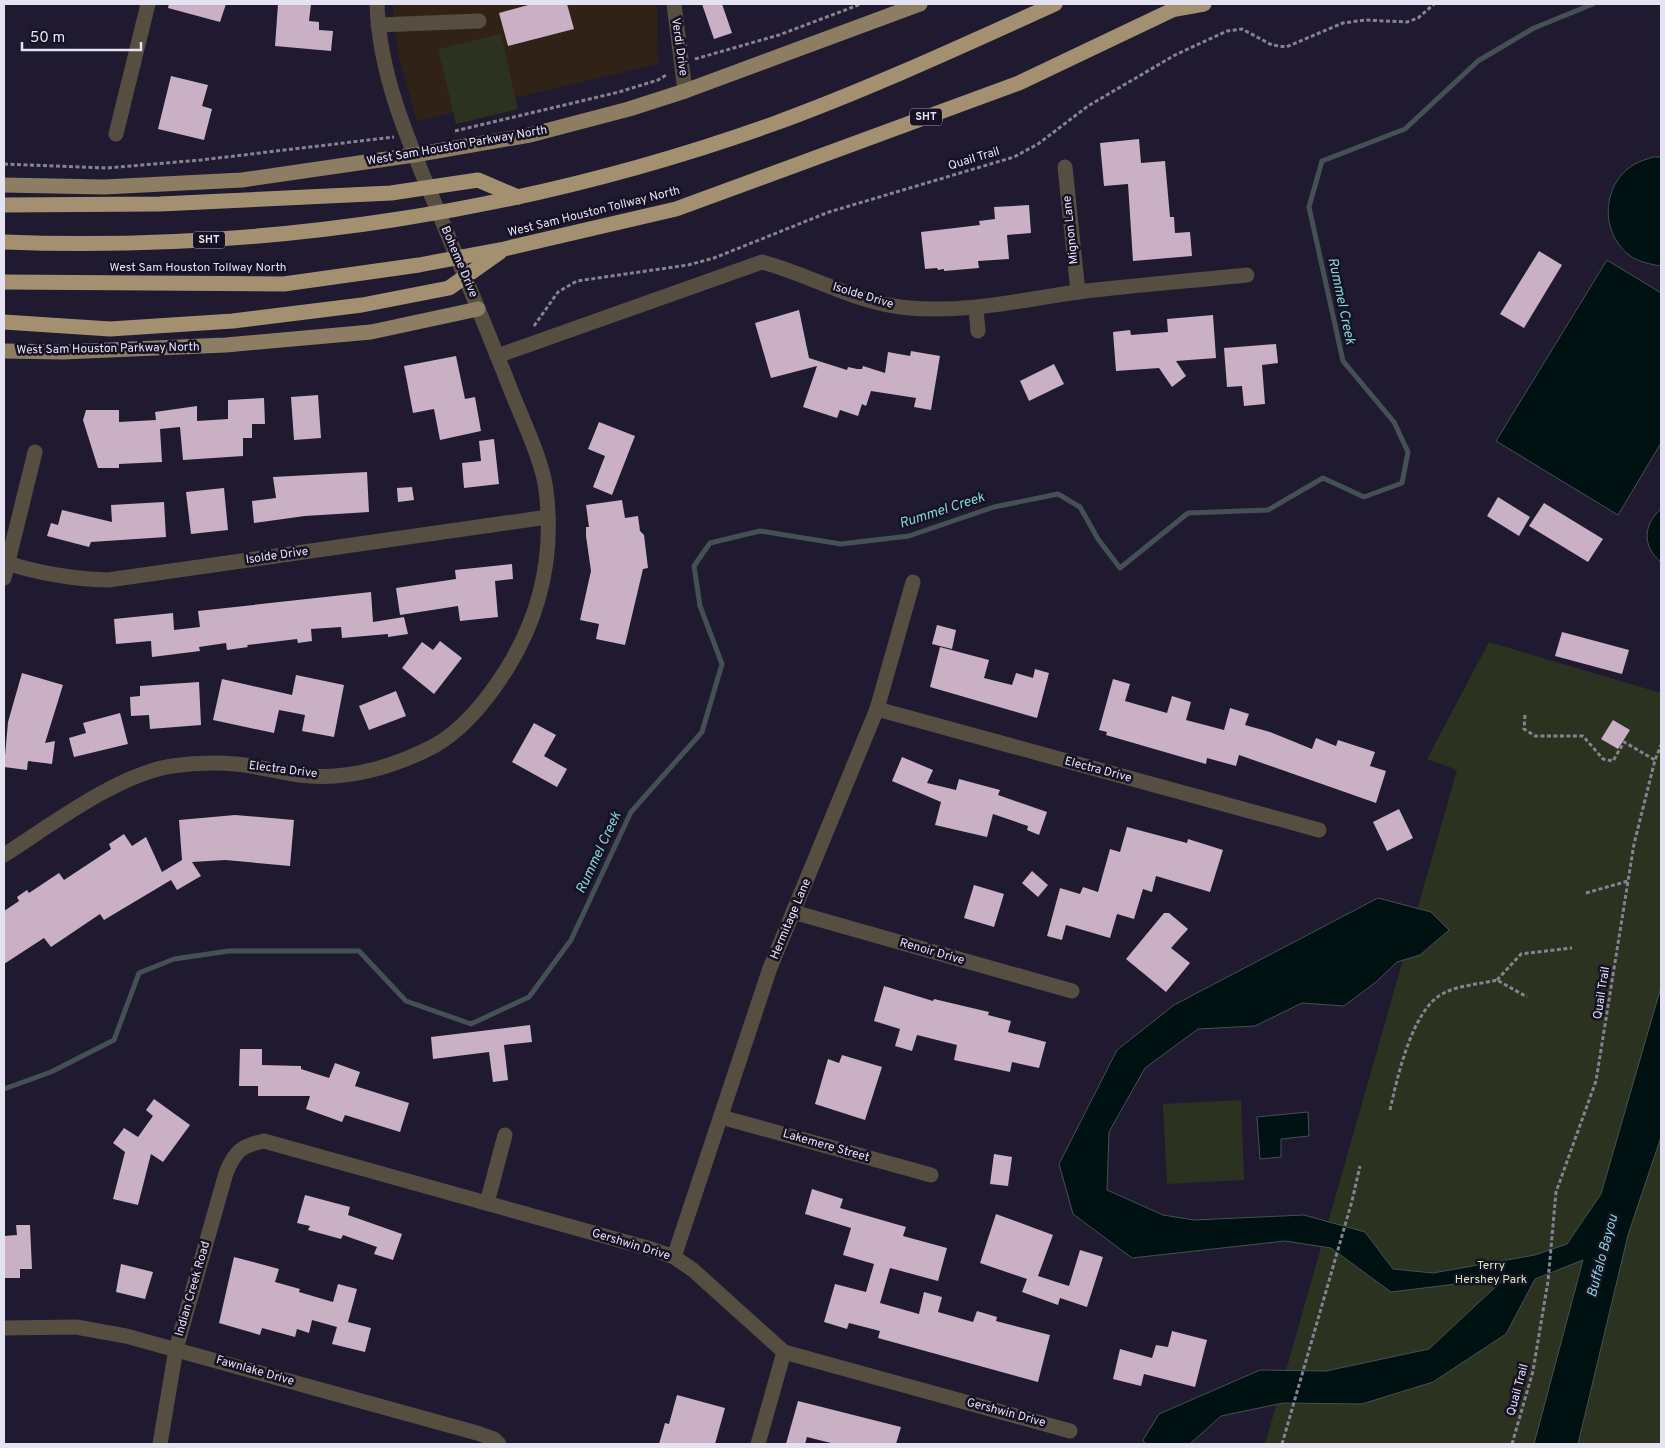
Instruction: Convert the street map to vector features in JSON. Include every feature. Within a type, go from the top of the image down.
[{"type":"highway","name":"West Sam Houston Tollway North","points":[[4,242],[156,243],[271,235],[404,219],[518,197],[637,167],[775,123],[909,70],[1055,4]]},
{"type":"highway","name":"West Sam Houston Tollway North","points":[[4,282],[284,284],[419,265],[504,249],[676,209],[1019,83],[1184,4]]},
{"type":"highway","points":[[1170,10],[1204,4]]},
{"type":"highway","points":[[4,205],[160,204],[382,193],[478,180],[518,197]]},
{"type":"highway","points":[[4,322],[110,329],[233,321],[362,305],[450,288],[504,249]]},
{"type":"main road","name":"West Sam Houston Parkway North","points":[[4,185],[104,187],[242,180],[414,155],[530,135],[628,109],[685,91],[920,4]]},
{"type":"main road","name":"West Sam Houston Parkway North","points":[[4,351],[63,352],[226,345],[371,332],[478,309]]},
{"type":"street","points":[[116,134],[148,4]]},
{"type":"street","name":"Boheme Drive","points":[[377,4],[384,69],[414,155],[497,356],[546,487],[548,518]]},
{"type":"street","name":"Verdi Drive","points":[[674,4],[685,91]]},
{"type":"street","points":[[378,25],[479,21]]},
{"type":"street","name":"Mignon Lane","points":[[1065,167],[1078,292]]},
{"type":"street","name":"Isolde Drive","points":[[497,356],[762,262],[791,270],[847,293],[908,308],[976,309],[1078,292],[1247,275]]},
{"type":"street","points":[[976,309],[978,331]]},
{"type":"street","points":[[6,570],[35,452]]},
{"type":"street","name":"Isolde Drive","points":[[6,570],[74,579],[108,580],[548,518]]},
{"type":"street","name":"Electra Drive","points":[[4,855],[118,784],[144,772],[172,766],[236,764],[313,776],[361,772],[394,764],[437,744],[466,720],[492,692],[524,641],[540,594],[549,551],[548,518]]},
{"type":"street","name":"Hermitage Lane","points":[[674,1258],[770,968],[877,709],[913,582]]},
{"type":"street","name":"Electra Drive","points":[[877,709],[1319,830]]},
{"type":"street","name":"Renoir Drive","points":[[793,912],[1072,991]]},
{"type":"street","name":"Lakemere Street","points":[[721,1117],[931,1175]]},
{"type":"street","points":[[487,1204],[505,1135]]},
{"type":"street","name":"Gershwin Drive","points":[[248,1144],[264,1142],[277,1144],[651,1249],[674,1258],[693,1270],[784,1352],[1070,1431]]},
{"type":"street","name":"Indian Creek Road","points":[[160,1444],[176,1348],[226,1172],[234,1155],[248,1144]]},
{"type":"street","name":"Fawnlake Drive","points":[[4,1328],[76,1327],[126,1336],[176,1348],[477,1433],[494,1439],[499,1444]]},
{"type":"street","points":[[758,1444],[784,1352]]},
{"type":"path","points":[[448,132],[618,92],[658,80],[697,58],[779,35],[861,4]]},
{"type":"path","name":"Quail Trail","points":[[532,328],[558,292],[577,281],[688,265],[714,258],[829,212],[1014,157],[1038,144],[1088,106],[1175,55],[1227,31],[1242,29],[1272,45],[1286,47],[1343,23],[1365,20],[1407,22],[1418,18],[1434,4]]},
{"type":"path","points":[[4,164],[107,168],[408,136]]},
{"type":"path","points":[[1525,715],[1524,729],[1535,736],[1582,736],[1603,759],[1613,761],[1624,742],[1654,760]]},
{"type":"path","name":"Quail Trail","points":[[1512,1444],[1533,1371],[1548,1282],[1556,1192],[1596,1081],[1634,844],[1654,760],[1661,745]]},
{"type":"path","points":[[1586,893],[1628,881]]},
{"type":"path","points":[[1390,1110],[1402,1058],[1424,1012],[1443,993],[1497,980],[1521,954],[1572,948]]},
{"type":"path","points":[[1497,980],[1528,997]]},
{"type":"path","points":[[1282,1444],[1352,1201],[1360,1166]]},
{"type":"shaded area","points":[[392,4],[657,4],[658,64],[417,121],[399,58]]},
{"type":"green space","points":[[501,34],[518,109],[456,124],[438,49]]},
{"type":"green space","name":"Terry Hershey Park","points":[[1489,642],[1661,693],[1661,1444],[1265,1444],[1457,770],[1427,759]]},
{"type":"green space","points":[[1241,1100],[1244,1180],[1167,1184],[1163,1104]]},
{"type":"water","points":[[1653,157],[1661,157],[1661,266],[1640,261],[1629,255],[1619,245],[1609,221],[1608,208],[1616,183],[1624,172],[1635,164]]},
{"type":"water","points":[[1607,260],[1661,293],[1661,443],[1618,515],[1496,441]]},
{"type":"water","points":[[1661,509],[1661,562],[1650,550],[1647,536],[1651,522]]},
{"type":"water","name":"Buffalo Bayou","points":[[1378,898],[1431,912],[1449,930],[1420,955],[1397,962],[1376,982],[1344,1006],[1302,1003],[1255,1026],[1198,1029],[1145,1068],[1109,1132],[1107,1190],[1163,1215],[1194,1220],[1304,1215],[1365,1232],[1393,1269],[1433,1273],[1535,1255],[1567,1244],[1601,1194],[1661,987],[1661,1137],[1628,1235],[1578,1444],[1534,1444],[1583,1260],[1535,1279],[1506,1334],[1433,1382],[1362,1404],[1283,1403],[1221,1416],[1190,1444],[1145,1444],[1143,1440],[1159,1414],[1260,1370],[1326,1371],[1429,1349],[1505,1278],[1391,1292],[1331,1248],[1285,1241],[1132,1258],[1073,1214],[1059,1164],[1117,1050],[1174,1005]]},
{"type":"water","points":[[1308,1112],[1309,1136],[1281,1139],[1281,1157],[1260,1159],[1257,1117]]},
{"type":"building","points":[[169,4],[226,4],[220,22],[168,8]]},
{"type":"building","points":[[278,4],[311,4],[309,21],[319,22],[319,30],[333,31],[331,51],[275,46]]},
{"type":"building","points":[[532,4],[567,4],[574,29],[508,46],[499,13]]},
{"type":"building","points":[[702,4],[722,4],[732,33],[714,39]]},
{"type":"building","points":[[171,76],[208,85],[202,106],[212,109],[204,140],[158,129]]},
{"type":"building","points":[[1139,139],[1141,163],[1165,161],[1170,217],[1174,217],[1175,233],[1190,232],[1192,256],[1133,261],[1128,184],[1104,186],[1100,143]]},
{"type":"building","points":[[1029,205],[1031,233],[1007,235],[1009,259],[978,261],[979,268],[944,271],[944,269],[938,270],[937,268],[925,269],[921,232],[980,225],[979,221],[995,219],[994,207]]},
{"type":"building","points":[[1539,251],[1562,265],[1524,328],[1500,314]]},
{"type":"building","points":[[799,310],[809,358],[847,370],[848,367],[862,369],[863,366],[885,373],[888,352],[910,356],[911,351],[940,356],[931,410],[914,407],[916,398],[871,391],[866,406],[862,404],[858,416],[840,410],[837,418],[803,407],[817,366],[771,378],[755,323]]},
{"type":"building","points":[[1213,315],[1216,358],[1176,361],[1186,376],[1172,387],[1159,368],[1116,371],[1113,332],[1130,330],[1131,335],[1168,332],[1167,319]]},
{"type":"building","points":[[1276,344],[1278,363],[1262,365],[1265,404],[1244,406],[1242,386],[1227,387],[1224,348]]},
{"type":"building","points":[[456,356],[465,399],[475,397],[481,431],[440,440],[434,409],[413,413],[404,366]]},
{"type":"building","points":[[1054,364],[1064,384],[1029,401],[1020,381]]},
{"type":"building","points":[[318,395],[321,438],[294,440],[291,397]]},
{"type":"building","points":[[264,398],[265,424],[252,424],[252,438],[243,438],[243,456],[183,460],[180,427],[160,429],[162,462],[119,464],[119,468],[98,468],[83,420],[86,410],[119,410],[119,422],[156,420],[155,412],[197,406],[197,421],[228,419],[228,400]]},
{"type":"building","points":[[599,422],[635,436],[612,495],[593,487],[605,456],[588,449]]},
{"type":"building","points":[[494,439],[499,484],[464,488],[462,463],[481,461],[479,441]]},
{"type":"building","points":[[367,472],[369,512],[305,516],[254,523],[252,501],[276,498],[273,477]]},
{"type":"building","points":[[412,487],[414,500],[398,502],[397,488]]},
{"type":"building","points":[[224,488],[228,530],[191,534],[186,492]]},
{"type":"building","points":[[1498,497],[1530,517],[1519,536],[1487,516]]},
{"type":"building","points":[[622,500],[625,518],[638,516],[640,531],[644,535],[648,568],[643,569],[625,645],[596,639],[599,624],[580,620],[591,571],[586,536],[586,527],[589,527],[586,505]]},
{"type":"building","points":[[164,502],[166,537],[91,542],[89,547],[47,536],[51,523],[58,525],[62,510],[112,522],[111,505]]},
{"type":"building","points":[[1544,503],[1603,539],[1588,562],[1529,526]]},
{"type":"building","points":[[512,564],[513,579],[495,581],[498,617],[460,621],[458,606],[400,615],[396,588],[456,579],[455,570]]},
{"type":"building","points":[[371,592],[373,622],[404,617],[408,634],[388,637],[388,634],[342,638],[341,627],[311,629],[312,641],[298,643],[297,639],[247,645],[248,647],[227,650],[226,643],[199,647],[200,651],[152,657],[151,641],[116,644],[114,619],[173,613],[174,630],[200,627],[198,611]]},
{"type":"building","points":[[937,625],[956,630],[952,649],[932,644]]},
{"type":"building","points":[[1562,632],[1629,650],[1622,674],[1555,656]]},
{"type":"building","points":[[440,641],[462,658],[434,694],[402,668],[422,642],[433,650]]},
{"type":"building","points":[[940,647],[989,660],[984,678],[1012,685],[1016,673],[1033,678],[1035,669],[1049,673],[1037,718],[930,687]]},
{"type":"building","points":[[22,673],[63,685],[45,743],[55,741],[52,764],[28,761],[27,770],[4,767],[8,722]]},
{"type":"building","points":[[296,675],[344,685],[334,737],[302,731],[305,715],[279,710],[274,733],[213,720],[222,679],[292,695]]},
{"type":"building","points":[[1113,679],[1130,684],[1125,701],[1167,713],[1172,696],[1191,702],[1186,720],[1224,730],[1230,708],[1249,714],[1245,725],[1270,732],[1312,749],[1316,738],[1336,746],[1338,740],[1375,752],[1370,766],[1386,771],[1376,803],[1239,755],[1236,766],[1207,758],[1206,764],[1106,735],[1107,732],[1099,730]]},
{"type":"building","points":[[199,682],[201,725],[150,729],[149,715],[131,716],[130,697],[140,696],[140,686]]},
{"type":"building","points":[[396,691],[406,716],[369,730],[359,706]]},
{"type":"building","points":[[120,713],[128,744],[74,757],[69,738],[86,733],[83,723]]},
{"type":"building","points":[[1613,720],[1630,730],[1618,749],[1601,739]]},
{"type":"building","points":[[534,723],[556,735],[544,756],[567,769],[557,787],[512,762]]},
{"type":"building","points":[[902,757],[933,770],[927,783],[956,790],[959,779],[1000,790],[998,795],[1047,812],[1039,835],[1027,830],[1028,826],[993,814],[987,837],[935,825],[941,802],[892,781]]},
{"type":"building","points":[[1399,809],[1413,838],[1387,851],[1373,822]]},
{"type":"building","points":[[235,815],[294,820],[290,866],[225,860],[192,862],[201,876],[177,890],[171,880],[104,920],[100,914],[51,947],[44,938],[4,964],[4,911],[19,901],[17,897],[27,890],[29,893],[59,873],[64,880],[111,849],[109,844],[124,834],[132,846],[146,837],[162,872],[182,860],[179,820]]},
{"type":"building","points":[[1127,827],[1187,843],[1188,839],[1223,850],[1210,892],[1156,876],[1152,892],[1143,889],[1134,919],[1117,914],[1110,938],[1066,925],[1062,940],[1047,936],[1060,888],[1080,894],[1083,887],[1098,892],[1110,849],[1120,852]]},
{"type":"building","points":[[1032,871],[1048,885],[1038,897],[1022,883]]},
{"type":"building","points":[[974,885],[1004,894],[994,927],[964,918]]},
{"type":"building","points":[[1164,913],[1169,913],[1188,929],[1171,948],[1190,963],[1166,992],[1126,959]]},
{"type":"building","points":[[884,986],[933,1001],[934,999],[989,1012],[988,1015],[1011,1021],[1008,1032],[1046,1042],[1039,1068],[1012,1062],[1010,1072],[954,1060],[957,1045],[917,1035],[912,1051],[895,1046],[900,1029],[874,1021]]},
{"type":"building","points":[[530,1025],[532,1042],[504,1045],[508,1080],[493,1082],[489,1052],[433,1059],[431,1037]]},
{"type":"building","points":[[240,1049],[262,1049],[262,1065],[301,1066],[301,1069],[329,1078],[335,1063],[360,1072],[355,1086],[409,1103],[400,1132],[345,1115],[342,1122],[306,1109],[310,1096],[258,1096],[258,1086],[239,1086]]},
{"type":"building","points":[[842,1055],[882,1067],[865,1120],[815,1104],[828,1059],[839,1063]]},
{"type":"building","points":[[154,1099],[190,1125],[163,1162],[151,1154],[138,1205],[113,1199],[125,1152],[113,1143],[124,1128],[138,1137],[153,1116],[146,1110]]},
{"type":"building","points":[[994,1154],[1012,1157],[1008,1186],[990,1184]]},
{"type":"building","points":[[812,1189],[843,1199],[840,1208],[906,1227],[903,1236],[947,1248],[938,1281],[890,1268],[880,1303],[919,1314],[924,1292],[942,1297],[938,1312],[973,1322],[977,1311],[997,1317],[996,1321],[1050,1335],[1038,1382],[878,1338],[880,1331],[849,1323],[847,1329],[824,1322],[835,1284],[866,1292],[874,1264],[843,1255],[851,1228],[805,1214]]},
{"type":"building","points":[[305,1195],[350,1207],[348,1215],[402,1234],[393,1260],[374,1254],[377,1247],[343,1235],[341,1239],[308,1230],[310,1226],[297,1223]]},
{"type":"building","points":[[996,1214],[1053,1235],[1038,1276],[1069,1286],[1080,1250],[1103,1257],[1087,1307],[1060,1298],[1058,1305],[1022,1292],[1027,1279],[980,1263]]},
{"type":"building","points":[[16,1225],[30,1225],[32,1269],[20,1269],[20,1278],[4,1278],[4,1236],[17,1235]]},
{"type":"building","points":[[234,1257],[279,1269],[275,1282],[300,1289],[299,1292],[333,1302],[338,1284],[357,1289],[348,1322],[371,1328],[365,1352],[332,1344],[337,1327],[312,1320],[309,1333],[297,1329],[295,1337],[262,1328],[260,1335],[219,1323]]},
{"type":"building","points":[[121,1264],[153,1272],[145,1299],[116,1292]]},
{"type":"building","points":[[1172,1331],[1207,1340],[1195,1387],[1144,1374],[1141,1386],[1113,1379],[1120,1349],[1152,1358],[1156,1345],[1168,1347]]},
{"type":"building","points":[[677,1395],[725,1408],[715,1444],[659,1444],[665,1423],[669,1424]]},
{"type":"building","points":[[798,1401],[901,1427],[896,1444],[835,1444],[807,1437],[805,1444],[786,1444]]},
{"type":"waterway","name":"Rummel Creek","points":[[4,1089],[51,1072],[114,1040],[139,973],[174,959],[229,951],[359,951],[406,1001],[471,1024],[529,997],[571,940],[631,812],[702,732],[722,664],[700,606],[694,566],[710,543],[760,531],[841,544],[909,536],[994,507],[1058,494],[1080,507],[1098,539],[1120,568],[1188,513],[1268,510],[1323,478],[1364,497],[1402,483],[1408,452],[1394,422],[1343,361],[1309,207],[1322,161],[1405,129],[1478,61],[1534,28],[1593,4]]}]
